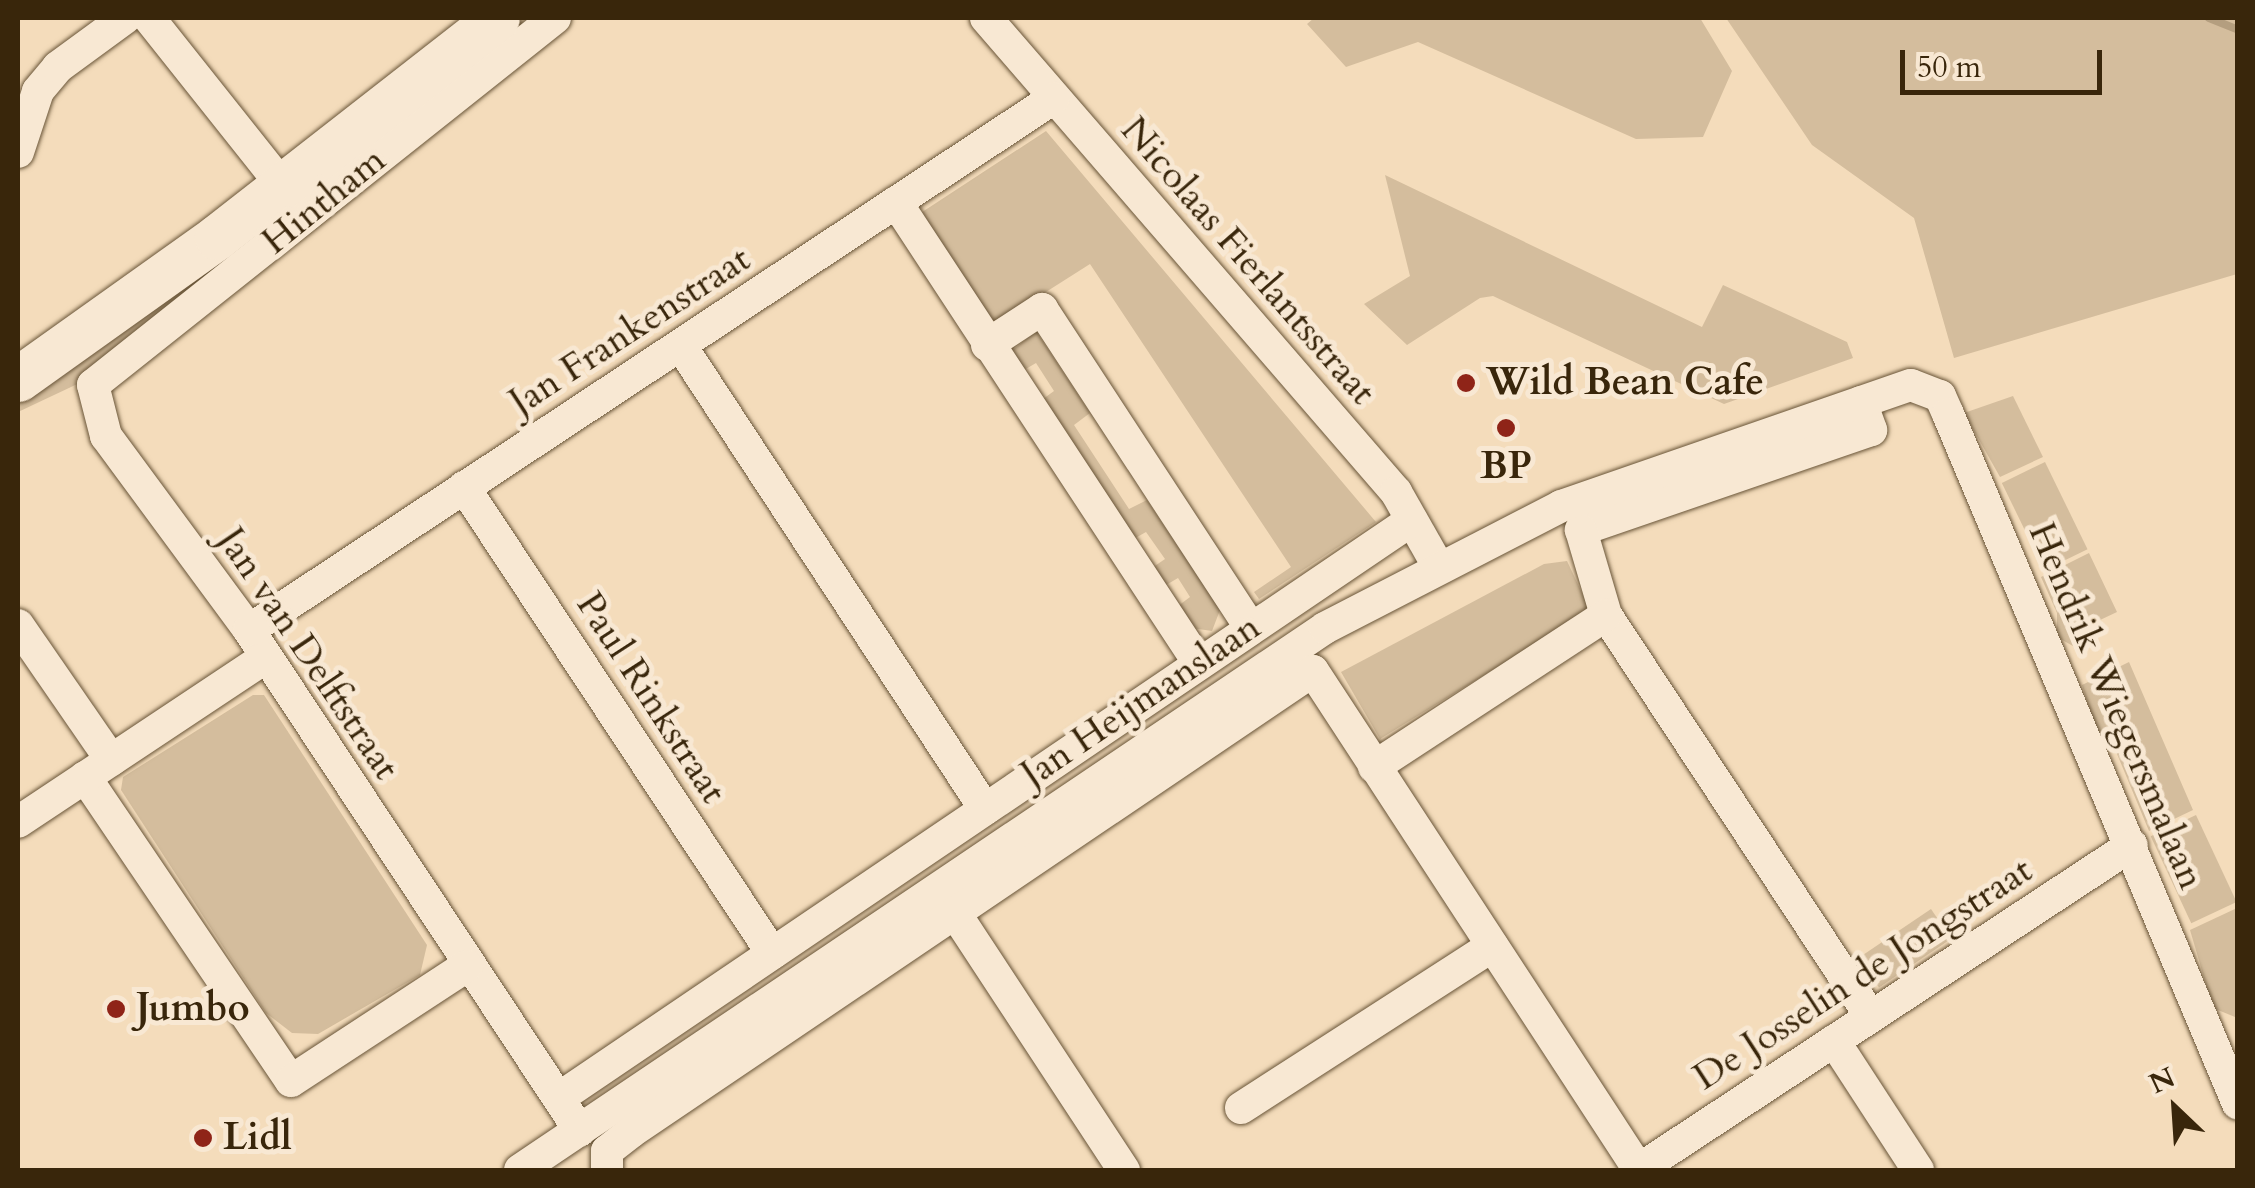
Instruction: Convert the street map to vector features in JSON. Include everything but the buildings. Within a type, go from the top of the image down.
[{"type":"street","points":[[18,152],[48,79],[125,18]]},
{"type":"street","points":[[149,18],[274,175]]},
{"type":"street","name":"Hintham","points":[[18,379],[274,175],[452,18]]},
{"type":"street","name":"Hintham","points":[[274,175],[497,18]]},
{"type":"street","name":"Hintham","points":[[93,385],[555,18]]},
{"type":"street","name":"Nicolaas Fierlantsstraat","points":[[986,18],[1396,492],[1438,566]]},
{"type":"street","name":"Jan Frankenstraat","points":[[18,822],[98,769],[464,488],[1054,98]]},
{"type":"street","points":[[896,202],[1198,662]]},
{"type":"street","points":[[987,345],[1042,308],[1250,627]]},
{"type":"street","points":[[681,346],[985,809]]},
{"type":"street","name":"Jan van Delftstraat","points":[[93,385],[106,436],[257,644],[580,1131]]},
{"type":"street","name":"Jan Heijmanslaan","points":[[520,1170],[1209,701],[1438,566],[1561,506],[1912,385],[1940,396]]},
{"type":"street","name":"Hendrik Wiegersmalaan","points":[[1940,396],[2238,1104]]},
{"type":"street","points":[[1862,402],[1872,430],[1581,530],[1606,615],[1871,1017]]},
{"type":"street","name":"Paul Rinkstraat","points":[[464,488],[772,954]]},
{"type":"street","name":"Jan Heijmanslaan","points":[[560,1098],[1412,520]]},
{"type":"street","points":[[1606,615],[1374,767],[1638,1170]]},
{"type":"street","points":[[18,626],[98,769],[292,1081],[467,966]]},
{"type":"street","name":"Jan Heijmanslaan","points":[[607,1161],[955,913],[1314,671],[1374,767]]},
{"type":"street","name":"De Josselin de Jongstraat","points":[[1638,1170],[2132,845]]},
{"type":"street","points":[[955,913],[1124,1170]]},
{"type":"street","points":[[1241,1108],[1492,946]]},
{"type":"street","points":[[1834,1041],[1918,1170]]},
{"type":"shaded area","points":[[1314,18],[1700,18],[1732,71],[1703,137],[1636,139],[1418,42],[1346,67],[1307,24]]},
{"type":"shaded area","points":[[1726,18],[2237,18],[2237,274],[1954,358],[1914,218],[1812,145]]},
{"type":"shaded area","points":[[1046,131],[1376,522],[1259,599],[1254,592],[1291,567],[1090,264],[983,332],[910,220]]},
{"type":"shaded area","points":[[1385,175],[1702,327],[1723,285],[1847,342],[1853,358],[1724,404],[1493,296],[1480,298],[1407,345],[1364,304],[1410,276]]},
{"type":"shaded area","points":[[203,260],[215,275],[88,379],[18,412],[18,402]]},
{"type":"shaded area","points":[[1036,331],[1090,413],[1074,425],[1129,509],[1147,500],[1220,610],[1212,631],[1185,627],[1174,609],[1190,597],[1178,578],[1161,588],[1149,570],[1165,559],[1146,532],[1130,541],[1039,402],[1054,391],[1036,363],[1019,373],[1013,350]]},
{"type":"shaded area","points":[[2013,396],[2043,457],[2000,477],[1964,413]]},
{"type":"shaded area","points":[[2045,462],[2088,549],[2044,570],[2002,483]]},
{"type":"shaded area","points":[[2089,553],[2117,612],[2081,629],[2089,646],[2080,650],[2057,637],[2057,613],[2041,577]]},
{"type":"shaded area","points":[[1567,561],[1590,610],[1380,739],[1341,672],[1544,564]]},
{"type":"shaded area","points":[[2129,662],[2193,810],[2149,831],[2110,737],[2097,732],[2082,685]]},
{"type":"shaded area","points":[[253,695],[264,695],[427,945],[420,975],[318,1034],[292,1033],[266,1013],[121,790],[123,777]]},
{"type":"shaded area","points":[[2196,815],[2237,902],[2191,923],[2151,836]]},
{"type":"shaded area","points":[[2237,908],[2235,1017],[2213,1008],[2190,930]]},
{"type":"shaded area","points":[[1931,909],[1951,939],[1879,987],[1859,958]]},
{"type":"waterway","points":[[2209,18],[2238,30]]},
{"type":"place","name":"Wild Bean Cafe","points":[[1466,383]]},
{"type":"place","name":"BP","points":[[1506,428]]},
{"type":"place","name":"Jumbo","points":[[116,1009]]},
{"type":"place","name":"Lidl","points":[[203,1138]]}]
